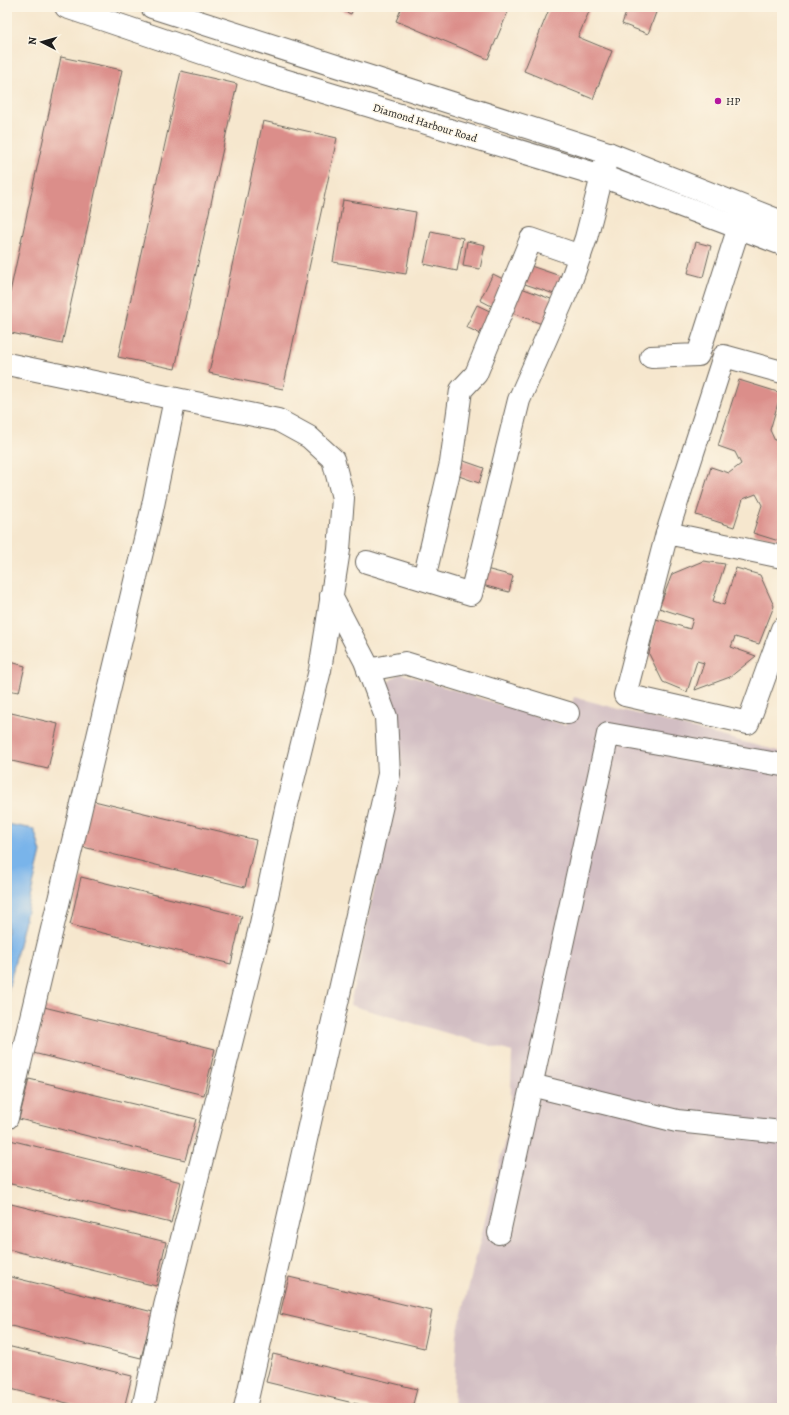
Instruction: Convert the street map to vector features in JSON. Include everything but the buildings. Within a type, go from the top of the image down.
[{"type":"main road","name":"Diamond Harbour Road","points":[[66,7],[264,74],[602,176],[742,217],[782,222]]},
{"type":"main road","name":"Diamond Harbour Road","points":[[152,7],[608,153],[742,217],[782,244]]},
{"type":"main road","points":[[367,562],[471,594],[519,400],[570,284],[586,238],[608,153]]},
{"type":"main road","points":[[651,357],[698,354],[742,217]]},
{"type":"main road","points":[[424,579],[451,463],[461,390],[476,374],[531,239],[580,256]]},
{"type":"main road","points":[[782,372],[724,356],[667,533],[625,695],[748,723],[782,629]]},
{"type":"main road","points":[[7,364],[278,420],[309,437],[333,459],[343,498],[339,550],[320,670],[286,809],[260,928],[165,1306],[143,1408]]},
{"type":"main road","points":[[7,1118],[150,518],[175,399]]},
{"type":"main road","points":[[667,533],[782,557]]},
{"type":"main road","points":[[245,1408],[389,774],[386,717],[368,670],[332,596]]},
{"type":"main road","points":[[368,670],[405,663],[568,714]]},
{"type":"main road","points":[[499,1233],[608,734],[782,765]]},
{"type":"main road","points":[[531,1085],[678,1121],[782,1132]]},
{"type":"shaded area","points":[[400,673],[565,725],[574,697],[782,752],[782,1408],[453,1408],[457,1334],[510,1120],[512,1052],[350,1005],[401,760],[383,686]]},
{"type":"water","points":[[7,824],[34,829],[41,852],[7,995]]},
{"type":"place","name":"HP","points":[[718,101]]}]
